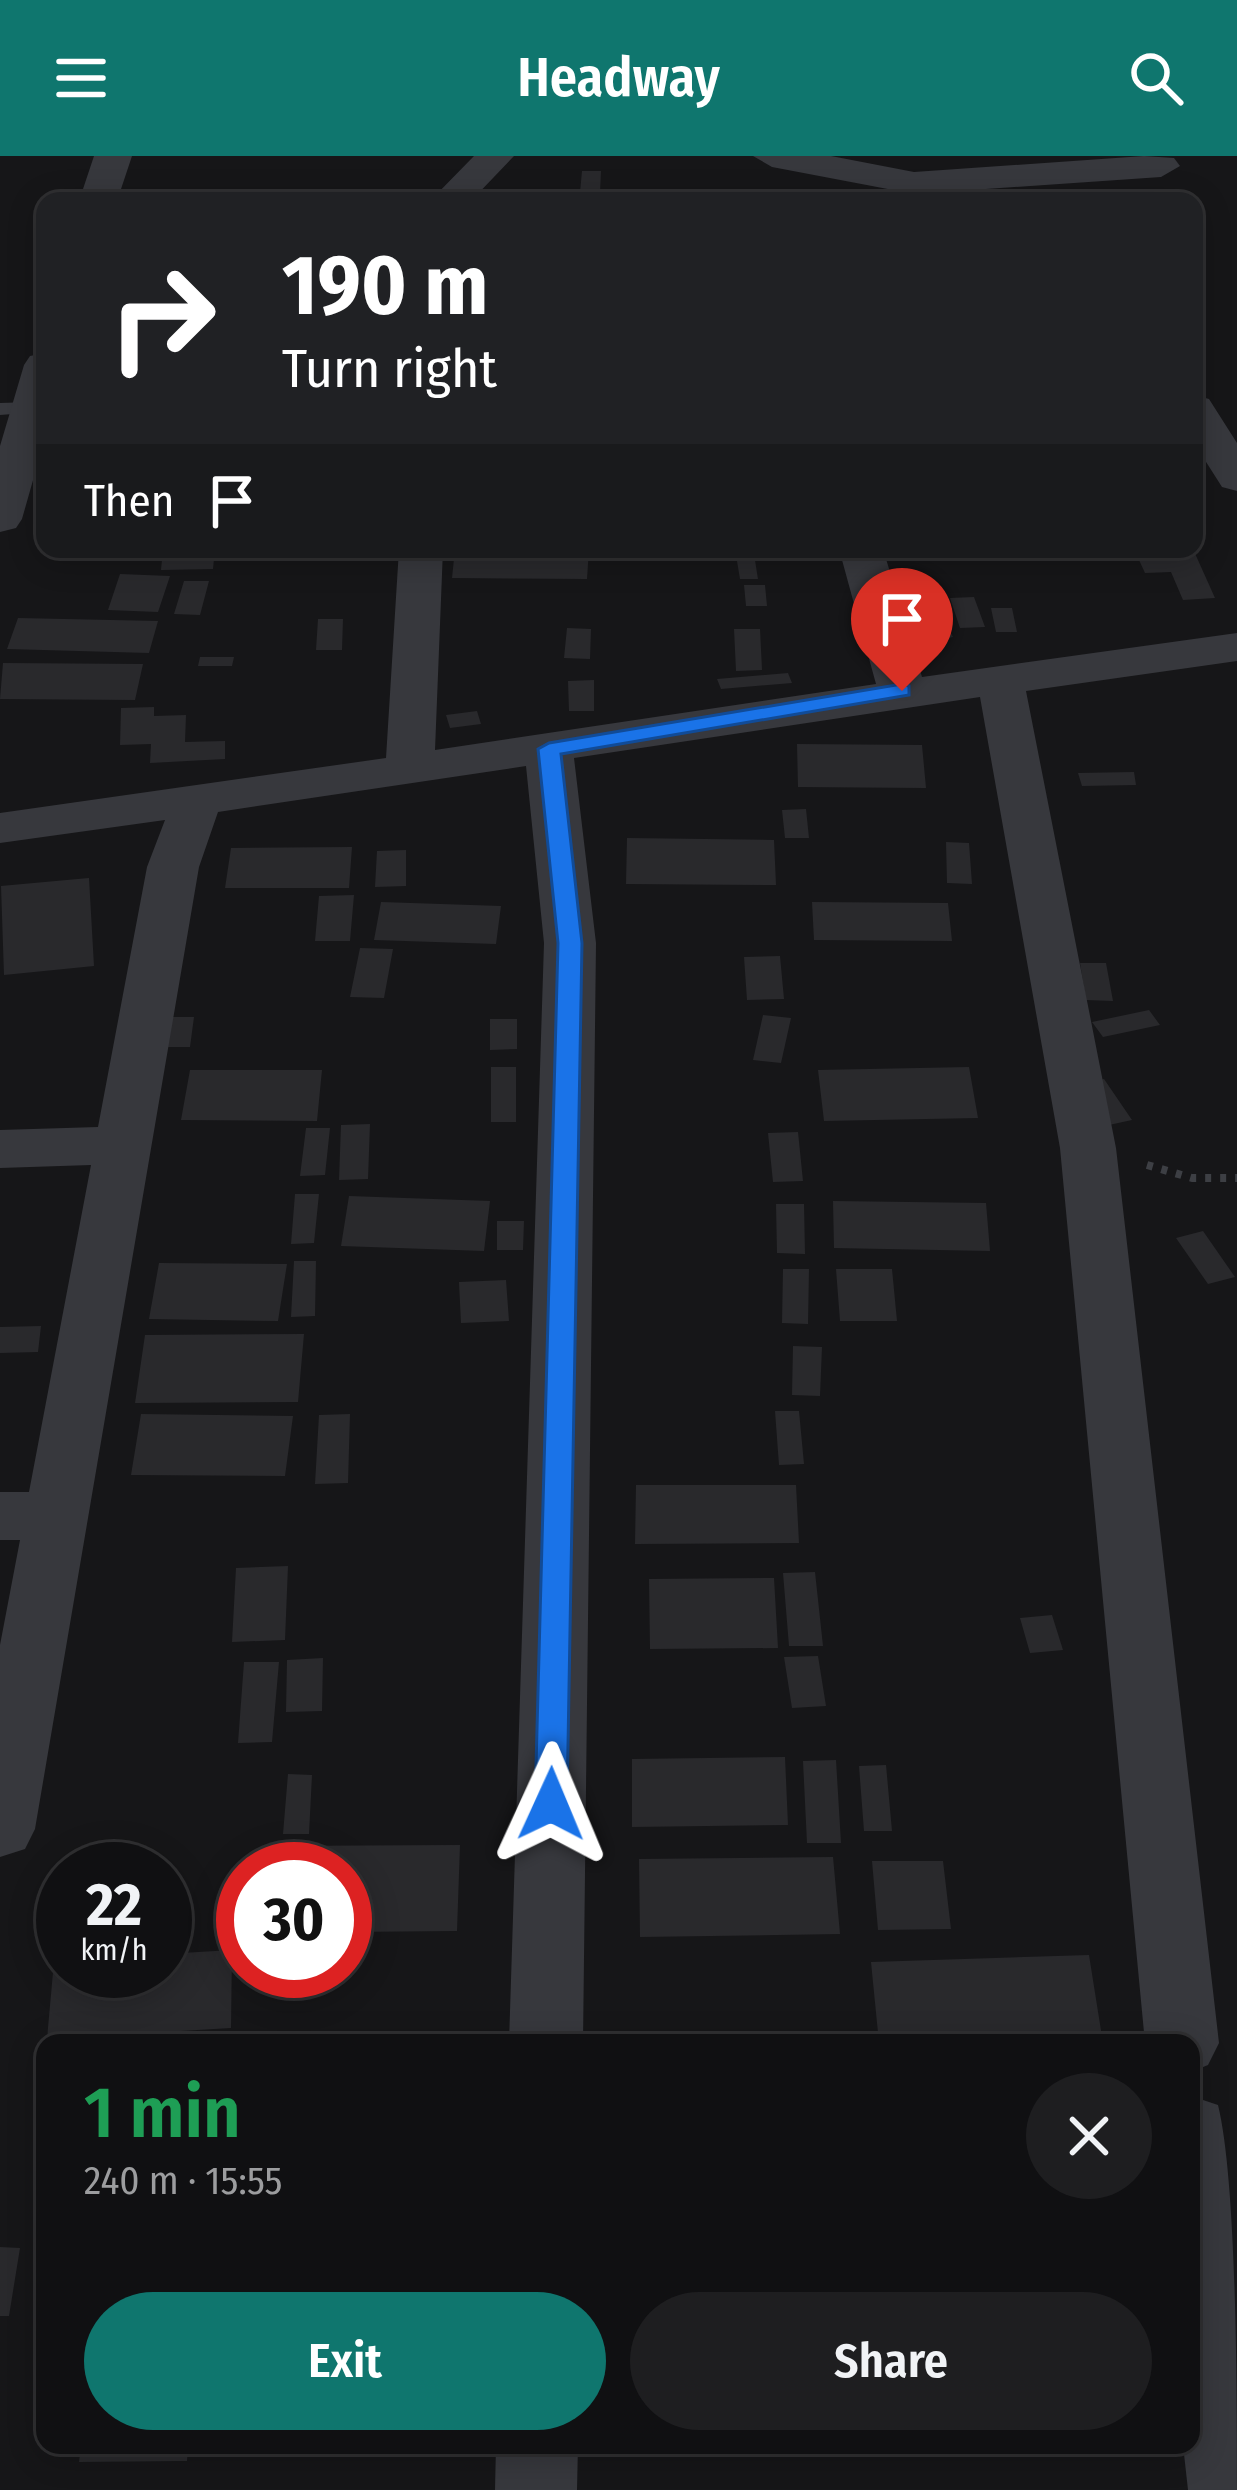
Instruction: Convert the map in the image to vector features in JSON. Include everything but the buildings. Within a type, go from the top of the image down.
[{"type":"street","points":[[101,192],[113,156]]},
{"type":"street","points":[[458,192],[495,156]]},
{"type":"street","points":[[772,156],[914,183],[1164,174]]},
{"type":"street","points":[[813,192],[831,170]]},
{"type":"street","points":[[0,518],[16,408],[36,378]]},
{"type":"street","points":[[1203,422],[1237,478]]},
{"type":"street","points":[[410,770],[421,558]]},
{"type":"street","points":[[864,558],[902,691]]},
{"type":"street","points":[[0,828],[549,749],[902,691],[1237,647]]},
{"type":"street","points":[[1000,680],[1088,1148],[1181,2034]]},
{"type":"street","points":[[546,2034],[570,943],[549,749]]},
{"type":"street","points":[[0,1829],[28,1516],[123,1144],[173,867],[197,801]]},
{"type":"street","points":[[0,1149],[123,1144]]},
{"type":"street","points":[[1200,2214],[1229,2490]]},
{"type":"street","points":[[536,2490],[537,2454]]},
{"type":"path","points":[[1088,1148],[1192,1178],[1237,1178]]},
{"type":"route","points":[[551,1804],[570,943],[549,749],[902,691]]}]
